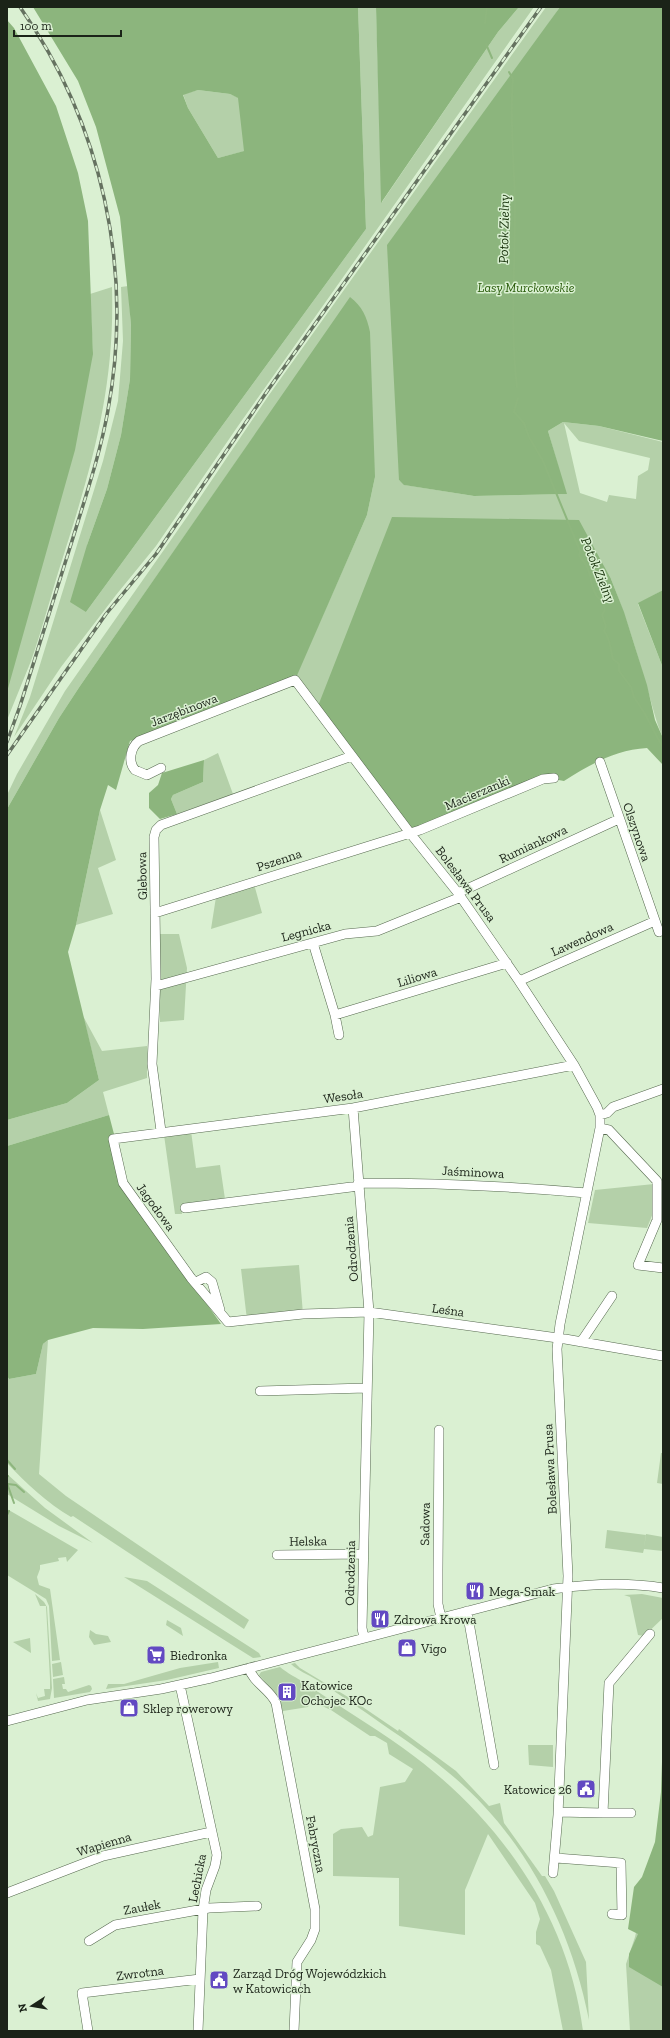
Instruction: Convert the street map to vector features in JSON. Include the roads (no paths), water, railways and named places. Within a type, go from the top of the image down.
[{"type":"street","name":"Bolesława Prusa","points":[[294,680],[410,833],[460,895],[520,981],[574,1065],[600,1115],[600,1128],[558,1338],[568,1587],[559,1812],[554,1873]]},
{"type":"street","name":"Jarzębinowa","points":[[161,768],[147,775],[136,770],[131,760],[134,745],[139,741],[294,680]]},
{"type":"street","name":"Glebowa","points":[[161,1131],[152,1064],[156,986],[154,837],[156,830],[159,827],[352,756]]},
{"type":"street","name":"Olszynowa","points":[[600,762],[659,932]]},
{"type":"street","name":"Macierzanki","points":[[410,833],[543,780],[554,778]]},
{"type":"street","name":"Rumiankowa","points":[[460,895],[619,819]]},
{"type":"street","name":"Pszenna","points":[[155,913],[410,833]]},
{"type":"street","name":"Legnicka","points":[[156,986],[313,943],[354,933],[376,931],[460,895]]},
{"type":"street","name":"Lawendowa","points":[[520,981],[655,921]]},
{"type":"street","points":[[313,943],[335,1015],[339,1035]]},
{"type":"street","name":"Liliowa","points":[[335,1015],[507,963]]},
{"type":"street","name":"Wesoła","points":[[113,1139],[161,1131],[353,1108],[574,1065]]},
{"type":"street","points":[[600,1115],[607,1113],[613,1107],[663,1089]]},
{"type":"street","name":"Odrodzenia","points":[[353,1108],[369,1312],[363,1554],[362,1628],[364,1638]]},
{"type":"street","points":[[600,1128],[609,1130],[660,1181],[657,1220],[638,1265],[663,1268]]},
{"type":"street","name":"Jagodowa","points":[[113,1139],[123,1183],[191,1278],[220,1310],[228,1322]]},
{"type":"street","name":"Jaśminowa","points":[[184,1208],[359,1184],[428,1183],[499,1186],[587,1193]]},
{"type":"street","points":[[581,1342],[612,1296]]},
{"type":"street","name":"Leśna","points":[[228,1322],[303,1314],[369,1312],[558,1338],[663,1356]]},
{"type":"street","points":[[260,1391],[366,1388]]},
{"type":"street","name":"Sadowa","points":[[439,1430],[438,1604],[441,1618]]},
{"type":"street","name":"Helska","points":[[277,1555],[363,1554]]},
{"type":"street","points":[[7,1721],[88,1700],[180,1685],[534,1593],[568,1587],[604,1584],[663,1588]]},
{"type":"street","points":[[467,1611],[494,1765]]},
{"type":"street","points":[[603,1813],[609,1683],[650,1634]]},
{"type":"street","name":"Fabryczna","points":[[249,1668],[253,1678],[270,1693],[276,1703],[315,1909],[315,1929],[311,1940],[297,1962],[294,2031]]},
{"type":"street","name":"Lechicka","points":[[180,1685],[217,1855],[215,1866],[206,1890],[203,1910],[198,2031]]},
{"type":"street","points":[[559,1812],[631,1813]]},
{"type":"street","name":"Wapienna","points":[[7,1893],[103,1856],[133,1848],[211,1832]]},
{"type":"street","points":[[556,1858],[621,1863],[622,1915],[612,1914]]},
{"type":"street","name":"Zaułek","points":[[89,1941],[115,1925],[209,1908],[257,1906]]},
{"type":"street","name":"Zwrotna","points":[[88,2031],[82,1993],[200,1979]]},
{"type":"waterway","name":"Potok Zielny","points":[[485,23],[487,7]]},
{"type":"waterway","name":"Potok Zielny","points":[[486,44],[492,58]]},
{"type":"waterway","name":"Potok Zielny","points":[[509,72],[513,79],[512,128],[515,195],[513,321],[517,387]]},
{"type":"waterway","name":"Potok Zielny","points":[[518,398],[514,412],[524,423],[529,437],[543,461],[580,551],[579,556],[589,572],[595,594],[602,601],[605,610],[602,615],[606,626],[604,631],[609,641],[613,659],[619,664],[619,671],[631,687],[634,697],[663,748]]},
{"type":"waterway","points":[[7,1460],[15,1469]]},
{"type":"waterway","points":[[7,1483],[14,1503]]},
{"type":"waterway","points":[[8,1484],[16,1485],[24,1492]]},
{"type":"waterway","points":[[7,1515],[9,1511]]},
{"type":"railway","points":[[7,742],[66,562],[101,443],[108,410],[115,357],[117,304],[113,251],[104,200],[91,149],[72,100],[48,52],[20,7]]},
{"type":"railway","points":[[7,755],[106,614],[156,554],[268,390],[541,7]]},
{"type":"place","name":"Mega-Smak","points":[[475,1591]]},
{"type":"place","name":"Zdrowa Krowa","points":[[380,1619]]},
{"type":"place","name":"Vigo","points":[[407,1648]]},
{"type":"place","name":"Biedronka","points":[[156,1655]]},
{"type":"place","name":"Katowice Ochojec KOc","points":[[287,1692]]},
{"type":"place","name":"Sklep rowerowy","points":[[129,1708]]},
{"type":"place","name":"Katowice 26","points":[[586,1789]]},
{"type":"place","name":"Zarząd Dróg Wojewódzkich w Katowicach","points":[[219,1980]]},
{"type":"park label","name":"Lasy Murckowskie","points":[[526,287]]}]
